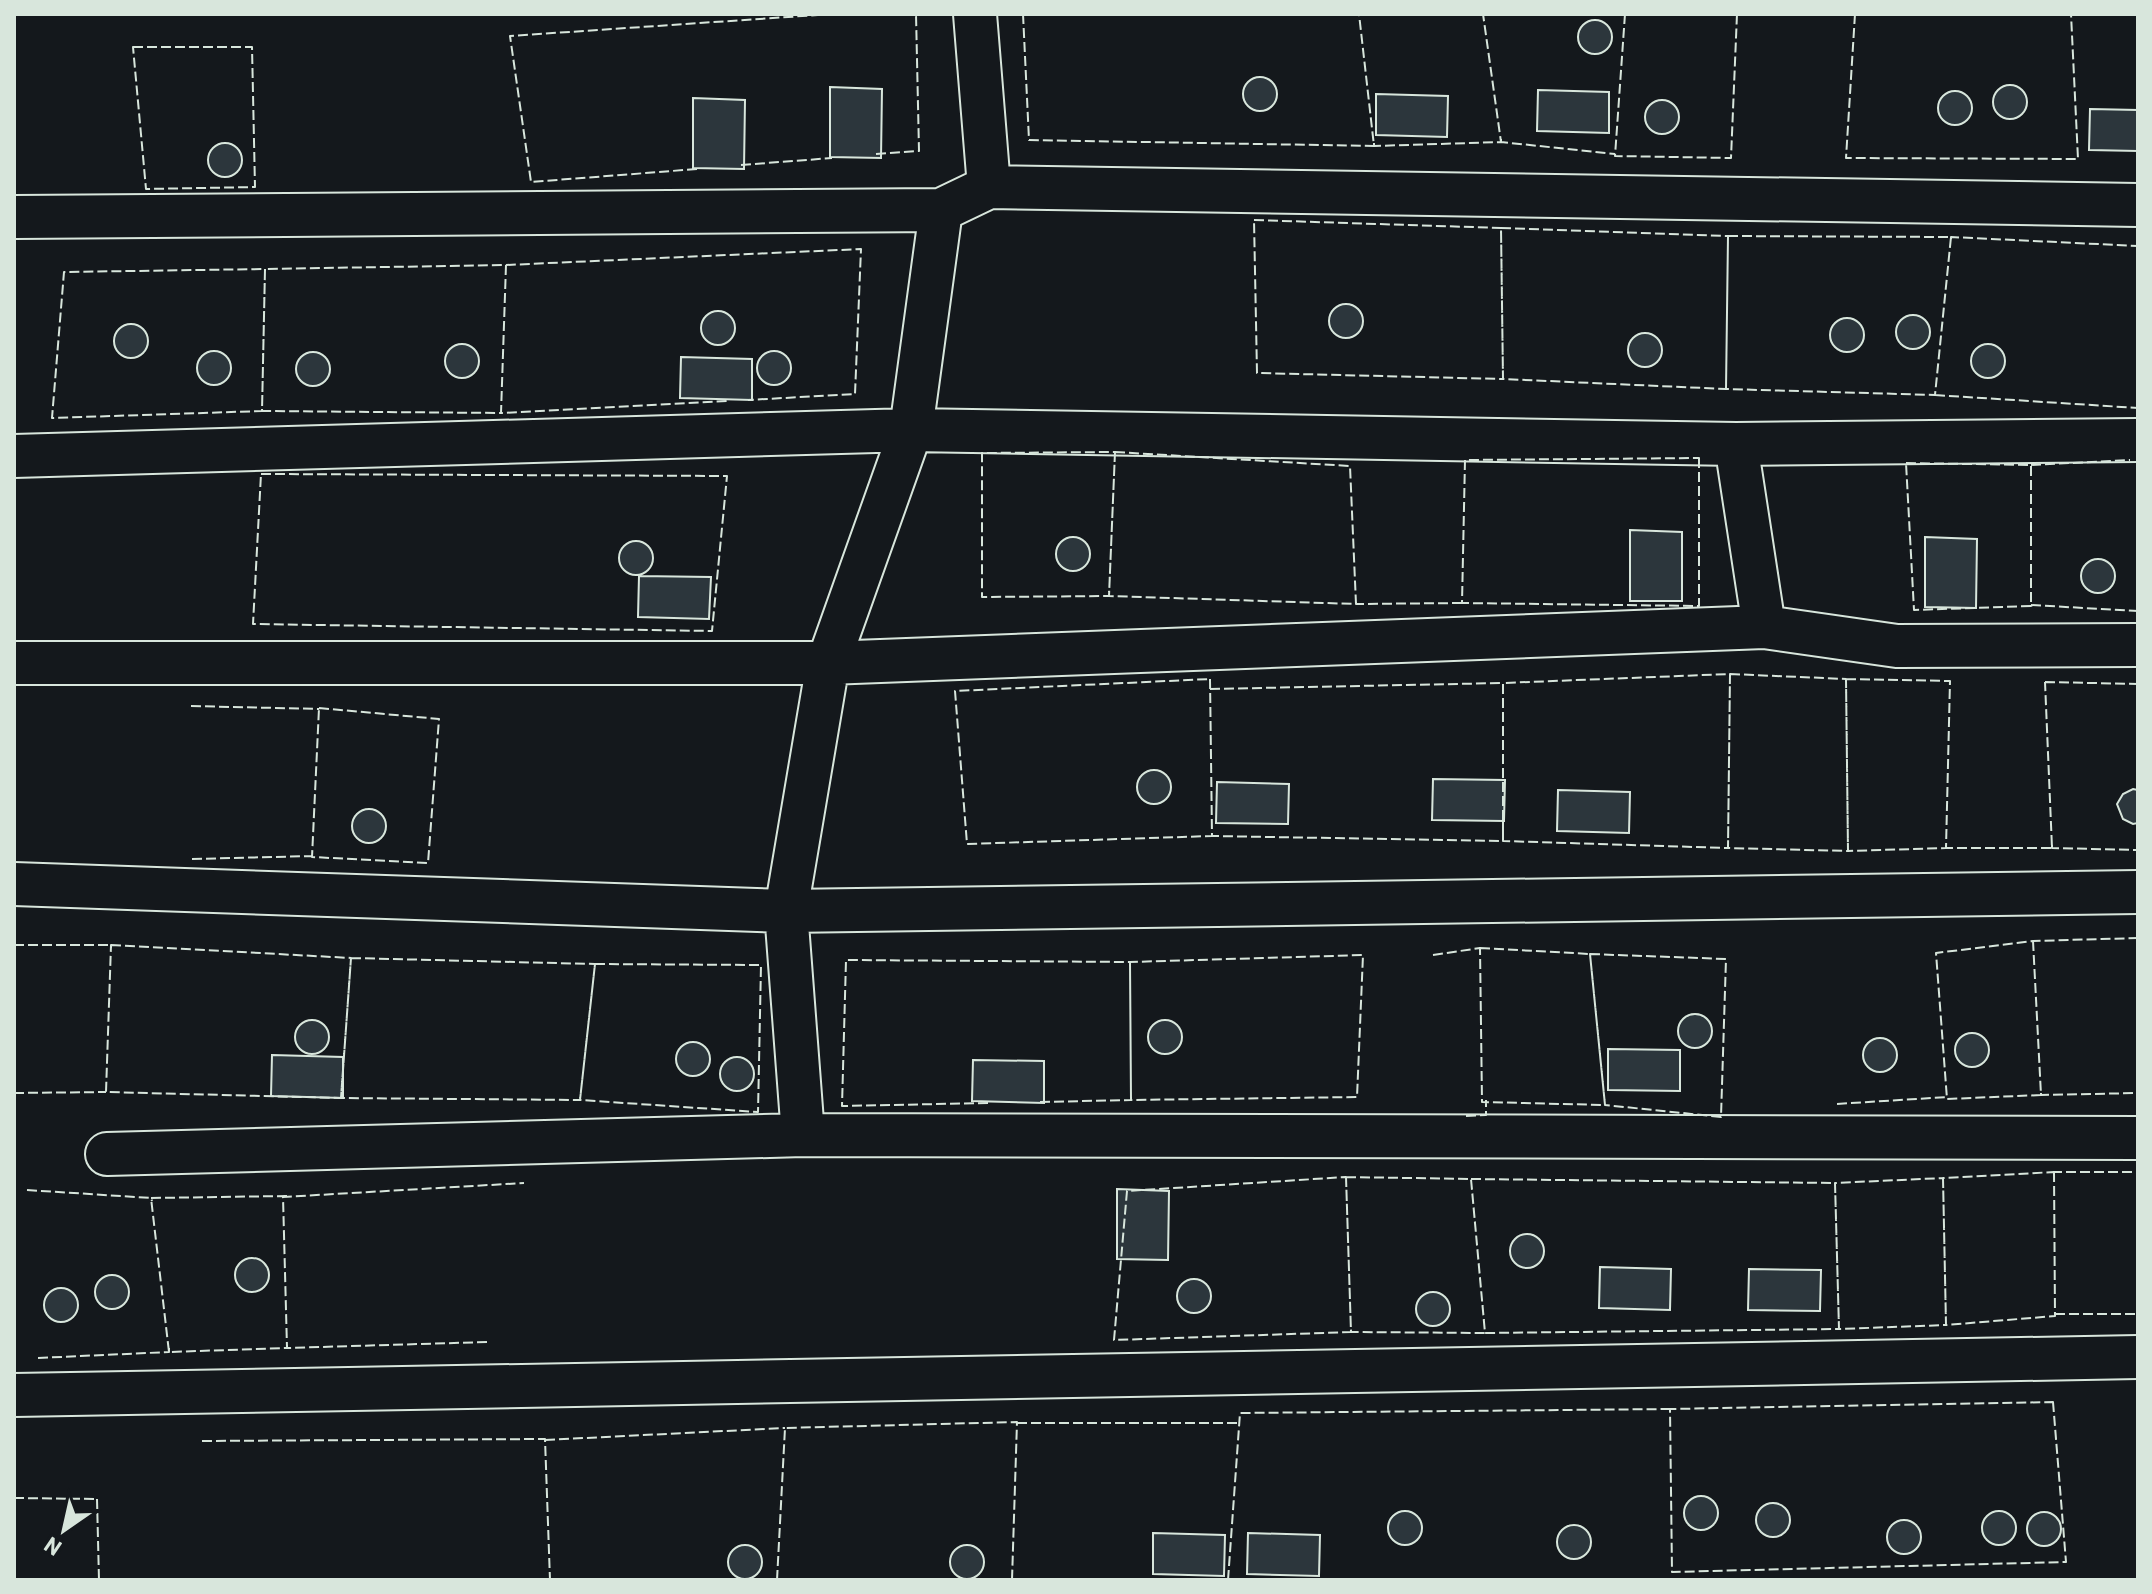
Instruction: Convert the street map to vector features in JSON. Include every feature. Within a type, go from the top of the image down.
[{"type":"street","points":[[975,14],[989,187]]},
{"type":"street","points":[[14,217],[941,210],[989,187],[2138,205]]},
{"type":"street","points":[[803,1135],[786,911],[828,663],[911,430],[941,210]]},
{"type":"street","points":[[14,456],[911,430],[1736,444],[2138,440]]},
{"type":"street","points":[[1736,444],[1764,627]]},
{"type":"street","points":[[14,663],[828,663],[1764,627],[1897,646],[2138,645]]},
{"type":"street","points":[[14,884],[786,911],[2138,892]]},
{"type":"street","points":[[107,1154],[803,1135],[2138,1138]]},
{"type":"street","points":[[14,1395],[2138,1357]]},
{"type":"building","points":[[1595,20],[1607,25],[1612,37],[1607,49],[1595,54],[1583,49],[1578,37],[1583,25]]},
{"type":"building","points":[[1260,77],[1272,82],[1277,94],[1272,106],[1260,111],[1248,106],[1243,94],[1248,82]]},
{"type":"building","points":[[2010,85],[2022,90],[2027,102],[2022,114],[2010,119],[1998,114],[1993,102],[1998,90]]},
{"type":"building","points":[[830,87],[882,89],[881,158],[830,157]]},
{"type":"building","points":[[1538,90],[1609,92],[1609,133],[1537,131]]},
{"type":"building","points":[[1955,91],[1967,96],[1972,108],[1967,120],[1955,125],[1943,120],[1938,108],[1943,96]]},
{"type":"building","points":[[1376,94],[1448,96],[1447,137],[1376,135]]},
{"type":"building","points":[[693,98],[745,100],[744,169],[693,168]]},
{"type":"building","points":[[1662,100],[1674,105],[1679,117],[1674,129],[1662,134],[1650,129],[1645,117],[1650,105]]},
{"type":"building","points":[[2090,109],[2138,110],[2138,151],[2089,150]]},
{"type":"building","points":[[225,143],[237,148],[242,160],[237,172],[225,177],[213,172],[208,160],[213,148]]},
{"type":"building","points":[[1346,304],[1358,309],[1363,321],[1358,333],[1346,338],[1334,333],[1329,321],[1334,309]]},
{"type":"building","points":[[718,311],[730,316],[735,328],[730,340],[718,345],[706,340],[701,328],[706,316]]},
{"type":"building","points":[[1913,315],[1925,320],[1930,332],[1925,344],[1913,349],[1901,344],[1896,332],[1901,320]]},
{"type":"building","points":[[1847,318],[1859,323],[1864,335],[1859,347],[1847,352],[1835,347],[1830,335],[1835,323]]},
{"type":"building","points":[[131,324],[143,329],[148,341],[143,353],[131,358],[119,353],[114,341],[119,329]]},
{"type":"building","points":[[1645,333],[1657,338],[1662,350],[1657,362],[1645,367],[1633,362],[1628,350],[1633,338]]},
{"type":"building","points":[[462,344],[474,349],[479,361],[474,373],[462,378],[450,373],[445,361],[450,349]]},
{"type":"building","points":[[1988,344],[2000,349],[2005,361],[2000,373],[1988,378],[1976,373],[1971,361],[1976,349]]},
{"type":"building","points":[[214,351],[226,356],[231,368],[226,380],[214,385],[202,380],[197,368],[202,356]]},
{"type":"building","points":[[774,351],[786,356],[791,368],[786,380],[774,385],[762,380],[757,368],[762,356]]},
{"type":"building","points":[[313,352],[325,357],[330,369],[325,381],[313,386],[301,381],[296,369],[301,357]]},
{"type":"building","points":[[681,357],[752,359],[752,400],[680,398]]},
{"type":"building","points":[[1630,530],[1682,532],[1682,601],[1630,601]]},
{"type":"building","points":[[1073,537],[1085,542],[1090,554],[1085,566],[1073,571],[1061,566],[1056,554],[1061,542]]},
{"type":"building","points":[[1925,537],[1977,539],[1976,608],[1925,607]]},
{"type":"building","points":[[636,541],[648,546],[653,558],[648,570],[636,575],[624,570],[619,558],[624,546]]},
{"type":"building","points":[[2098,559],[2110,564],[2115,576],[2110,588],[2098,593],[2086,588],[2081,576],[2086,564]]},
{"type":"building","points":[[639,576],[711,577],[709,619],[638,617]]},
{"type":"building","points":[[1154,770],[1166,775],[1171,787],[1166,799],[1154,804],[1142,799],[1137,787],[1142,775]]},
{"type":"building","points":[[1433,779],[1505,780],[1504,821],[1432,820]]},
{"type":"building","points":[[1217,782],[1289,784],[1288,824],[1216,823]]},
{"type":"building","points":[[1558,790],[1630,792],[1629,833],[1557,831]]},
{"type":"building","points":[[2138,790],[2138,823],[2133,824],[2123,819],[2117,804],[2123,794]]},
{"type":"building","points":[[369,809],[381,814],[386,826],[381,838],[369,843],[357,838],[352,826],[357,814]]},
{"type":"building","points":[[1695,1014],[1707,1019],[1712,1031],[1707,1043],[1695,1048],[1683,1043],[1678,1031],[1683,1019]]},
{"type":"building","points":[[312,1020],[324,1025],[329,1037],[324,1049],[312,1054],[300,1049],[295,1037],[300,1025]]},
{"type":"building","points":[[1165,1020],[1177,1025],[1182,1037],[1177,1049],[1165,1054],[1153,1049],[1148,1037],[1153,1025]]},
{"type":"building","points":[[1972,1033],[1984,1038],[1989,1050],[1984,1062],[1972,1067],[1960,1062],[1955,1050],[1960,1038]]},
{"type":"building","points":[[1880,1038],[1892,1043],[1897,1055],[1892,1067],[1880,1072],[1868,1067],[1863,1055],[1868,1043]]},
{"type":"building","points":[[693,1042],[705,1047],[710,1059],[705,1071],[693,1076],[681,1071],[676,1059],[681,1047]]},
{"type":"building","points":[[1608,1049],[1680,1050],[1680,1091],[1608,1090]]},
{"type":"building","points":[[272,1055],[343,1057],[343,1098],[271,1096]]},
{"type":"building","points":[[737,1057],[749,1062],[754,1074],[749,1086],[737,1091],[725,1086],[720,1074],[725,1062]]},
{"type":"building","points":[[973,1060],[1044,1061],[1044,1103],[972,1101]]},
{"type":"building","points":[[1117,1189],[1169,1191],[1168,1260],[1117,1259]]},
{"type":"building","points":[[1527,1234],[1539,1239],[1544,1251],[1539,1263],[1527,1268],[1515,1263],[1510,1251],[1515,1239]]},
{"type":"building","points":[[252,1258],[264,1263],[269,1275],[264,1287],[252,1292],[240,1287],[235,1275],[240,1263]]},
{"type":"building","points":[[1600,1267],[1671,1269],[1670,1310],[1599,1308]]},
{"type":"building","points":[[1749,1269],[1821,1270],[1820,1311],[1748,1310]]},
{"type":"building","points":[[112,1275],[124,1280],[129,1292],[124,1304],[112,1309],[100,1304],[95,1292],[100,1280]]},
{"type":"building","points":[[1194,1279],[1206,1284],[1211,1296],[1206,1308],[1194,1313],[1182,1308],[1177,1296],[1182,1284]]},
{"type":"building","points":[[61,1288],[73,1293],[78,1305],[73,1317],[61,1322],[49,1317],[44,1305],[49,1293]]},
{"type":"building","points":[[1433,1292],[1445,1297],[1450,1309],[1445,1321],[1433,1326],[1421,1321],[1416,1309],[1421,1297]]},
{"type":"building","points":[[1701,1496],[1713,1501],[1718,1513],[1713,1525],[1701,1530],[1689,1525],[1684,1513],[1689,1501]]},
{"type":"building","points":[[1773,1503],[1785,1508],[1790,1520],[1785,1532],[1773,1537],[1761,1532],[1756,1520],[1761,1508]]},
{"type":"building","points":[[1405,1511],[1417,1516],[1422,1528],[1417,1540],[1405,1545],[1393,1540],[1388,1528],[1393,1516]]},
{"type":"building","points":[[1999,1511],[2011,1516],[2016,1528],[2011,1540],[1999,1545],[1987,1540],[1982,1528],[1987,1516]]},
{"type":"building","points":[[2044,1512],[2056,1517],[2061,1529],[2056,1541],[2044,1546],[2032,1541],[2027,1529],[2032,1517]]},
{"type":"building","points":[[1904,1520],[1916,1525],[1921,1537],[1916,1549],[1904,1554],[1892,1549],[1887,1537],[1892,1525]]},
{"type":"building","points":[[1574,1525],[1586,1530],[1591,1542],[1586,1554],[1574,1559],[1562,1554],[1557,1542],[1562,1530]]},
{"type":"building","points":[[1153,1533],[1225,1535],[1224,1576],[1153,1574]]},
{"type":"building","points":[[1248,1533],[1320,1535],[1319,1576],[1247,1574]]},
{"type":"building","points":[[745,1545],[757,1550],[762,1562],[757,1574],[745,1579],[733,1574],[728,1562],[733,1550]]},
{"type":"building","points":[[967,1545],[979,1550],[984,1562],[979,1574],[967,1579],[955,1574],[950,1562],[955,1550]]},
{"type":"fence","points":[[697,169],[531,182],[510,36],[832,14]]},
{"type":"fence","points":[[876,154],[919,151],[916,14]]},
{"type":"fence","points":[[1023,14],[1029,140],[1374,146],[1359,14]]},
{"type":"fence","points":[[1374,143],[1374,146],[1501,142],[1483,14]]},
{"type":"fence","points":[[1625,14],[1615,156],[1731,158],[1737,14]]},
{"type":"fence","points":[[1855,14],[1846,158],[2078,159],[2071,14]]},
{"type":"fence","points":[[133,47],[252,47],[255,187],[146,189],[133,47]]},
{"type":"fence","points":[[1501,139],[1501,142],[1615,154]]},
{"type":"fence","points":[[741,165],[832,158]]},
{"type":"fence","points":[[1254,220],[1501,228],[1503,379],[1257,373],[1254,220]]},
{"type":"fence","points":[[1501,228],[1728,236],[1726,389],[1503,379],[1501,228]]},
{"type":"fence","points":[[1728,236],[1951,237],[1935,395],[1726,389],[1728,236]]},
{"type":"fence","points":[[1951,239],[2138,246]]},
{"type":"fence","points":[[506,265],[501,413],[262,411],[265,269],[506,265],[861,249],[855,394],[748,400]]},
{"type":"fence","points":[[506,265],[501,413],[728,401]]},
{"type":"fence","points":[[265,269],[262,411],[52,418],[64,272],[265,269]]},
{"type":"fence","points":[[1935,395],[2138,408]]},
{"type":"fence","points":[[1115,452],[1350,466],[1356,604],[1109,596],[1115,452]]},
{"type":"fence","points":[[1115,452],[1109,596],[982,597],[982,453],[1115,452]]},
{"type":"fence","points":[[1699,458],[1699,606],[1462,603],[1465,460],[1699,458]]},
{"type":"fence","points":[[2031,465],[2130,460]]},
{"type":"fence","points":[[1906,463],[2031,465],[2031,606],[1914,610],[1906,463]]},
{"type":"fence","points":[[261,474],[727,476],[712,631],[253,624],[261,474]]},
{"type":"fence","points":[[1356,602],[1462,603],[1462,599]]},
{"type":"fence","points":[[2031,605],[2138,611]]},
{"type":"fence","points":[[1730,674],[1728,848],[1503,841],[1503,683],[1730,674]]},
{"type":"fence","points":[[1730,674],[1846,679],[1848,851],[1728,848],[1730,674]]},
{"type":"fence","points":[[1210,679],[1212,836],[1503,841],[1503,818]]},
{"type":"fence","points":[[1210,679],[1212,836],[967,844],[955,691],[1210,679]]},
{"type":"fence","points":[[1846,679],[1950,681],[1946,848],[1848,851],[1846,679]]},
{"type":"fence","points":[[2045,682],[2138,684]]},
{"type":"fence","points":[[1946,845],[1946,848],[2052,848],[2045,682]]},
{"type":"fence","points":[[1210,689],[1503,683],[1503,786]]},
{"type":"fence","points":[[191,706],[319,709]]},
{"type":"fence","points":[[319,708],[439,719],[428,863],[312,857],[319,708]]},
{"type":"fence","points":[[2052,845],[2052,848],[2138,850]]},
{"type":"fence","points":[[192,859],[312,856]]},
{"type":"fence","points":[[2033,941],[2041,1095],[1947,1099],[1936,953],[2033,941],[2138,938]]},
{"type":"fence","points":[[14,945],[111,945],[111,948]]},
{"type":"fence","points":[[111,945],[351,958],[341,1098],[106,1092],[111,945]]},
{"type":"fence","points":[[1480,948],[1590,954],[1605,1105],[1482,1102],[1480,948]]},
{"type":"fence","points":[[1433,955],[1480,948]]},
{"type":"fence","points":[[1590,954],[1726,959],[1721,1117],[1605,1105],[1590,954]]},
{"type":"fence","points":[[988,1103],[842,1106],[846,960],[1130,962],[1363,955],[1357,1097],[1131,1100],[1130,962]]},
{"type":"fence","points":[[351,958],[595,964],[580,1100],[341,1098],[351,958]]},
{"type":"fence","points":[[1040,1102],[1131,1100],[1130,962]]},
{"type":"fence","points":[[595,964],[761,965],[758,1112],[580,1100],[595,964]]},
{"type":"fence","points":[[14,1093],[106,1092]]},
{"type":"fence","points":[[2041,1093],[2138,1093]]},
{"type":"fence","points":[[1837,1104],[1947,1097]]},
{"type":"fence","points":[[1466,1116],[1486,1115],[1486,1100]]},
{"type":"fence","points":[[2054,1172],[2055,1316],[1946,1325],[1943,1178],[2054,1172]]},
{"type":"fence","points":[[2054,1174],[2138,1172]]},
{"type":"fence","points":[[1346,1177],[1351,1332],[1114,1340],[1127,1191],[1346,1177]]},
{"type":"fence","points":[[1346,1177],[1471,1179],[1485,1333],[1351,1332],[1346,1177]]},
{"type":"fence","points":[[1943,1178],[1946,1325],[1839,1329],[1835,1183],[1943,1178]]},
{"type":"fence","points":[[1471,1179],[1835,1183],[1839,1329],[1485,1333],[1471,1179]]},
{"type":"fence","points":[[487,1342],[287,1348],[283,1197],[524,1183]]},
{"type":"fence","points":[[27,1190],[151,1198],[152,1201]]},
{"type":"fence","points":[[287,1196],[151,1198],[169,1352],[287,1348],[287,1345]]},
{"type":"fence","points":[[2055,1314],[2138,1314]]},
{"type":"fence","points":[[38,1358],[169,1352],[169,1348]]},
{"type":"fence","points":[[2053,1402],[2066,1562],[1672,1572],[1670,1409],[2053,1402]]},
{"type":"fence","points":[[1228,1580],[1240,1413],[1670,1409],[1670,1412]]},
{"type":"fence","points":[[777,1580],[785,1428],[1017,1422],[1012,1580]]},
{"type":"fence","points":[[1017,1423],[1240,1423]]},
{"type":"fence","points":[[545,1440],[785,1428]]},
{"type":"fence","points":[[202,1441],[545,1439],[550,1580]]},
{"type":"fence","points":[[14,1498],[97,1499]]},
{"type":"fence","points":[[97,1499],[99,1580]]}]
